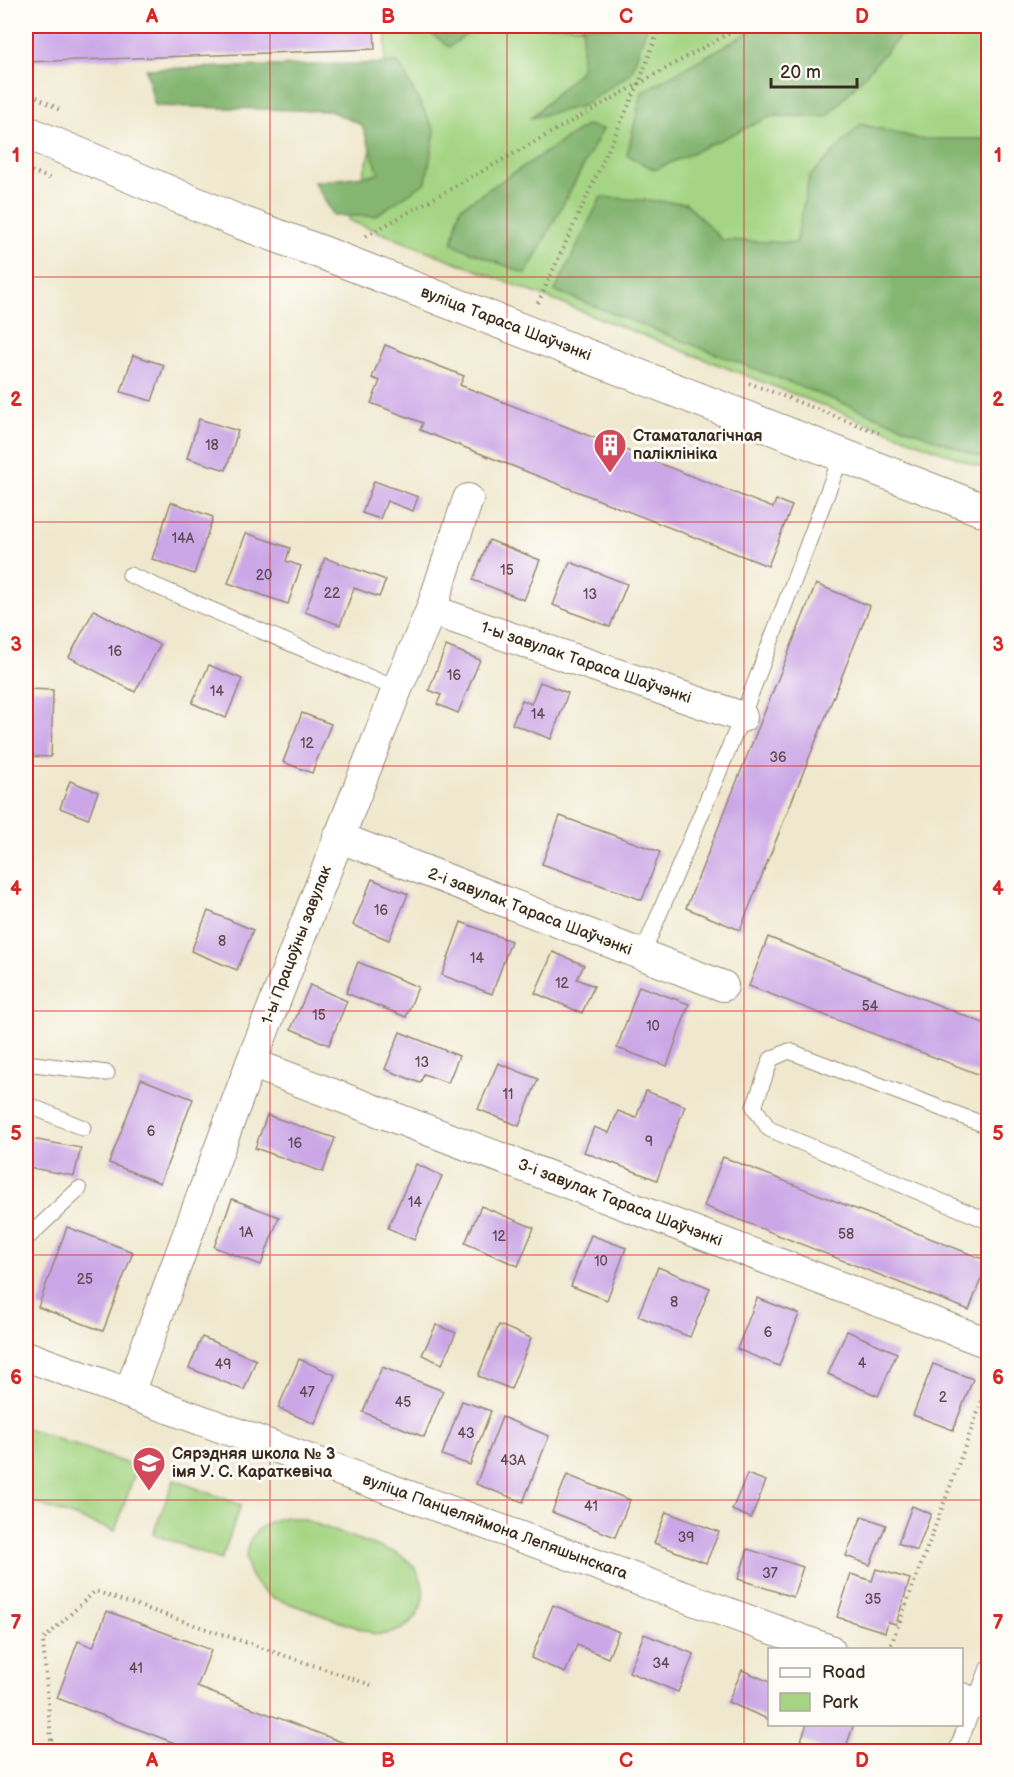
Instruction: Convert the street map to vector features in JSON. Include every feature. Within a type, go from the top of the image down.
[{"type":"street","name":"вуліца Тараса Шаўчэнкі","points":[[26,132],[237,221],[988,512]]},
{"type":"street","name":"1-ы Працоўны завулак","points":[[129,1393],[338,837],[431,610],[468,499]]},
{"type":"street","name":"1-ы завулак Тараса Шаўчэнкі","points":[[431,610],[742,717]]},
{"type":"street","name":"2-і завулак Тараса Шаўчэнкі","points":[[338,837],[723,986]]},
{"type":"street","name":"3-і завулак Тараса Шаўчэнкі","points":[[251,1064],[988,1343]]},
{"type":"street","name":"вуліца Панцеляймона Лепяшынскага","points":[[26,1356],[825,1648]]},
{"type":"lane","points":[[642,956],[742,717],[843,455]]},
{"type":"lane","points":[[130,575],[397,689]]},
{"type":"lane","points":[[988,1126],[789,1052],[771,1059],[754,1107],[769,1130],[988,1221]]},
{"type":"lane","points":[[26,1063],[106,1073]]},
{"type":"lane","points":[[26,1104],[83,1128]]},
{"type":"lane","points":[[26,1239],[79,1189]]},
{"type":"lane","points":[[956,1752],[988,1668]]},
{"type":"path","points":[[538,303],[639,83],[660,26]]},
{"type":"path","points":[[364,237],[742,26]]},
{"type":"path","points":[[890,1648],[988,1385]]},
{"type":"path","points":[[52,1752],[43,1640],[95,1591],[371,1685]]},
{"type":"green space","points":[[386,26],[988,26],[988,470],[348,220],[384,112]]},
{"type":"green space","points":[[422,26],[478,26],[449,47]]},
{"type":"green space","points":[[568,26],[647,26],[631,73],[582,106],[531,118],[581,70],[583,27]]},
{"type":"green space","points":[[760,26],[909,26],[827,117],[772,116],[655,170],[627,155],[642,92]]},
{"type":"green space","points":[[968,26],[988,26],[988,43]]},
{"type":"green space","points":[[399,63],[435,131],[426,182],[375,216],[334,216],[314,182],[379,174],[362,125],[330,111],[155,106],[146,69]]},
{"type":"green space","points":[[861,124],[920,139],[988,139],[988,460],[555,291],[601,197],[686,203],[722,240],[796,243],[809,177]]},
{"type":"green space","points":[[587,125],[603,129],[526,274],[452,244],[460,208]]},
{"type":"green space","points":[[26,1428],[137,1467],[115,1531],[26,1500]]},
{"type":"green space","points":[[174,1480],[241,1505],[221,1560],[153,1534]]},
{"type":"green space","points":[[286,1517],[302,1519],[396,1553],[410,1563],[419,1576],[423,1589],[422,1603],[416,1616],[406,1626],[392,1633],[375,1634],[274,1598],[252,1577],[247,1565],[247,1552],[250,1540],[258,1530],[270,1522]]},
{"type":"building","points":[[26,26],[374,26],[375,49],[26,62]]},
{"type":"building","name":"Стаматалагічная паліклініка","points":[[385,345],[464,376],[460,385],[773,508],[776,500],[792,506],[768,566],[420,430],[423,423],[371,403],[380,381],[372,378]]},
{"type":"building","points":[[133,355],[164,365],[152,401],[121,392]]},
{"type":"building","points":[[199,419],[238,431],[226,470],[187,458]]},
{"type":"building","points":[[374,481],[418,497],[413,511],[387,501],[380,519],[362,513]]},
{"type":"building","points":[[171,502],[213,517],[194,574],[152,559]]},
{"type":"building","points":[[246,533],[290,548],[286,561],[301,566],[288,604],[228,583]]},
{"type":"building","points":[[489,540],[540,560],[524,600],[473,580]]},
{"type":"building","points":[[325,558],[386,580],[379,597],[354,588],[340,625],[305,612]]},
{"type":"building","points":[[570,562],[627,584],[610,627],[553,605]]},
{"type":"building","points":[[816,584],[870,606],[740,930],[686,908]]},
{"type":"building","points":[[94,610],[160,645],[135,692],[69,657]]},
{"type":"building","points":[[446,646],[480,660],[458,713],[437,704],[441,695],[429,690]]},
{"type":"building","points":[[209,665],[242,679],[226,718],[192,703]]},
{"type":"building","points":[[540,682],[568,693],[551,739],[512,724],[522,700],[531,704]]},
{"type":"building","points":[[26,689],[53,690],[51,757],[26,756]]},
{"type":"building","points":[[302,713],[331,724],[312,773],[283,762]]},
{"type":"building","points":[[70,781],[98,792],[88,819],[60,808]]},
{"type":"building","points":[[560,816],[660,852],[642,900],[542,864]]},
{"type":"building","points":[[372,879],[408,894],[389,940],[353,925]]},
{"type":"building","points":[[208,911],[253,930],[237,970],[191,951]]},
{"type":"building","points":[[461,922],[511,941],[492,994],[442,975]]},
{"type":"building","points":[[768,937],[988,1025],[988,1078],[749,986]]},
{"type":"building","points":[[553,952],[584,965],[577,979],[594,986],[582,1013],[535,993]]},
{"type":"building","points":[[358,962],[418,987],[406,1017],[346,993]]},
{"type":"building","points":[[310,985],[347,1001],[329,1045],[291,1029]]},
{"type":"building","points":[[639,986],[689,1004],[667,1066],[617,1048]]},
{"type":"building","points":[[400,1032],[459,1056],[448,1083],[424,1074],[420,1083],[385,1069]]},
{"type":"building","points":[[498,1063],[538,1079],[519,1126],[478,1109]]},
{"type":"building","points":[[141,1079],[193,1099],[160,1183],[109,1163]]},
{"type":"building","points":[[646,1091],[685,1106],[657,1180],[584,1152],[594,1127],[609,1133],[618,1111],[636,1118]]},
{"type":"building","points":[[267,1115],[335,1138],[323,1172],[255,1148]]},
{"type":"building","points":[[26,1138],[81,1148],[74,1176],[26,1167]]},
{"type":"building","points":[[723,1157],[988,1261],[969,1310],[704,1206]]},
{"type":"building","points":[[416,1164],[442,1176],[414,1240],[388,1228]]},
{"type":"building","points":[[232,1199],[279,1217],[261,1265],[214,1247]]},
{"type":"building","points":[[481,1206],[534,1228],[518,1266],[465,1243]]},
{"type":"building","points":[[67,1227],[133,1252],[103,1331],[38,1307]]},
{"type":"building","points":[[591,1235],[626,1248],[607,1300],[571,1286]]},
{"type":"building","points":[[658,1267],[710,1288],[690,1337],[638,1316]]},
{"type":"building","points":[[757,1298],[799,1314],[779,1366],[737,1349]]},
{"type":"building","points":[[436,1325],[456,1333],[442,1364],[422,1355]]},
{"type":"building","points":[[499,1325],[531,1338],[511,1389],[478,1376]]},
{"type":"building","points":[[847,1331],[897,1353],[878,1396],[828,1374]]},
{"type":"building","points":[[202,1337],[256,1360],[244,1390],[189,1368]]},
{"type":"building","points":[[299,1359],[335,1375],[315,1424],[278,1408]]},
{"type":"building","points":[[933,1364],[973,1379],[953,1430],[913,1415]]},
{"type":"building","points":[[382,1367],[443,1391],[424,1437],[363,1412]]},
{"type":"building","points":[[462,1401],[491,1411],[470,1465],[442,1455]]},
{"type":"building","points":[[502,1417],[549,1436],[523,1502],[476,1484]]},
{"type":"building","points":[[747,1474],[766,1481],[751,1518],[732,1510]]},
{"type":"building","points":[[567,1475],[630,1500],[615,1537],[552,1512]]},
{"type":"building","points":[[912,1506],[931,1514],[917,1551],[898,1543]]},
{"type":"building","points":[[666,1512],[719,1532],[706,1563],[654,1543]]},
{"type":"building","points":[[862,1516],[886,1525],[870,1565],[846,1556]]},
{"type":"building","points":[[748,1549],[803,1567],[793,1597],[738,1579]]},
{"type":"building","points":[[876,1569],[910,1579],[896,1624],[888,1622],[885,1632],[837,1617],[851,1574],[872,1581]]},
{"type":"building","points":[[553,1605],[619,1632],[608,1658],[577,1645],[565,1673],[531,1658]]},
{"type":"building","points":[[107,1611],[211,1650],[197,1687],[368,1752],[174,1752],[177,1744],[57,1698],[78,1641],[93,1647]]},
{"type":"building","points":[[644,1634],[694,1654],[678,1692],[629,1672]]},
{"type":"building","points":[[742,1670],[768,1681],[768,1719],[728,1702]]},
{"type":"building","points":[[806,1726],[853,1726],[844,1752],[830,1752],[801,1740]]},
{"type":"place","name":"Стаматалагічная паліклініка","points":[[610,474]]},
{"type":"place","name":"Сярэдняя школа № 3 імя У. С. Караткевіча","points":[[149,1492]]}]
